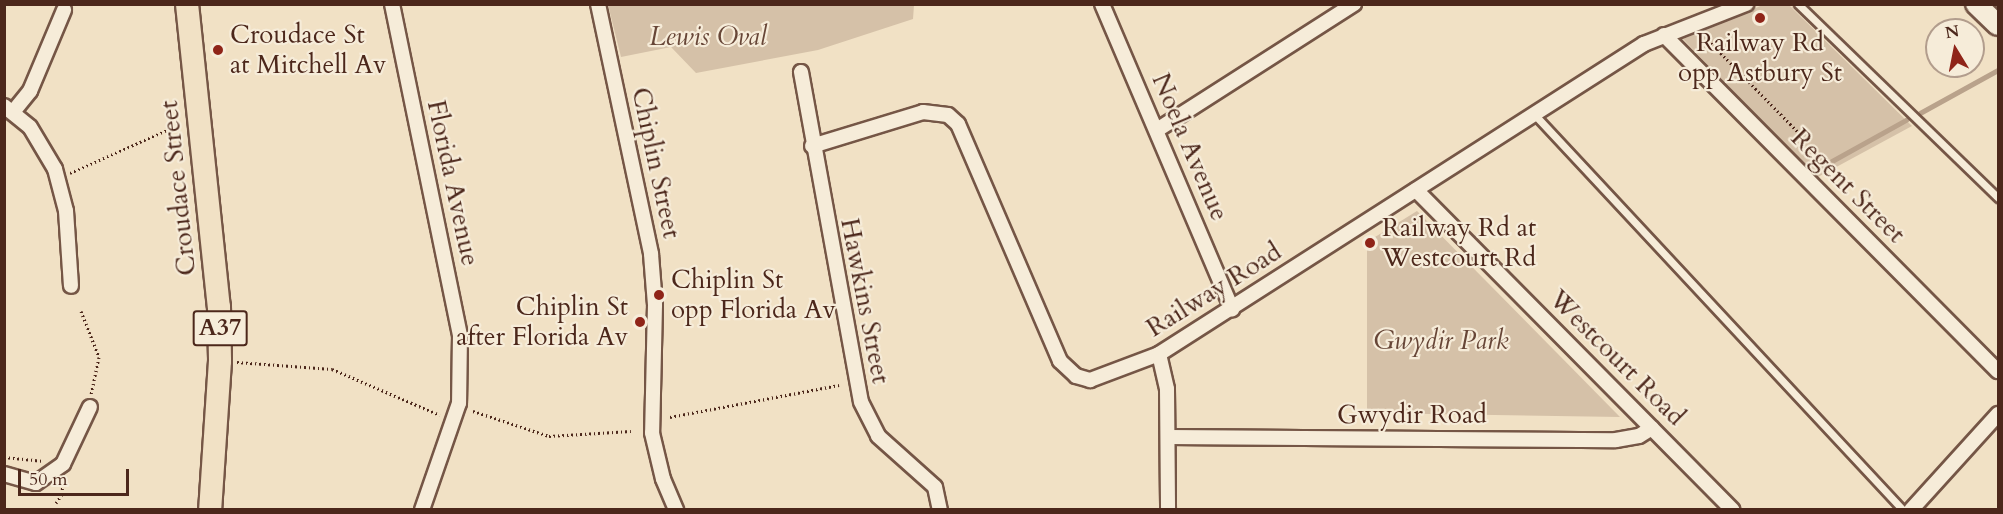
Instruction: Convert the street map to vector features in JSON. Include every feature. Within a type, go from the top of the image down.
[{"type":"highway","name":"Croudace Street","points":[[188,4],[219,307],[220,361],[210,510]]},
{"type":"main road","points":[[1976,4],[1998,25]]},
{"type":"street","name":"Florida Avenue","points":[[392,4],[460,335],[459,403],[445,452],[422,510]]},
{"type":"street","name":"Chiplin Street","points":[[598,4],[651,254],[655,305],[652,433],[676,510]]},
{"type":"street","name":"Noela Avenue","points":[[1102,4],[1232,309]]},
{"type":"street","points":[[1157,130],[1354,4]]},
{"type":"street","name":"Railway Road","points":[[812,146],[923,112],[948,115],[958,124],[1066,370],[1090,380],[1159,354],[1534,114],[1664,35],[1746,4]]},
{"type":"street","points":[[64,10],[30,91],[9,109],[43,148],[63,191],[71,286]]},
{"type":"street","name":"Regent Street","points":[[1664,35],[1998,371]]},
{"type":"street","name":"Hawkins Street","points":[[801,72],[812,146],[861,402],[878,436],[935,487],[940,510]]},
{"type":"street","name":"Westcourt Road","points":[[1416,190],[1733,510]]},
{"type":"street","points":[[1159,354],[1166,378],[1168,510]]},
{"type":"street","points":[[4,474],[36,483],[63,464],[90,407]]},
{"type":"street","points":[[1911,510],[1998,414]]},
{"type":"street","name":"Gwydir Road","points":[[1168,437],[1616,440],[1640,436],[1652,428]]},
{"type":"lane","points":[[1798,4],[1998,198]]},
{"type":"lane","points":[[1534,114],[1903,510]]},
{"type":"path","points":[[1708,40],[1799,133]]},
{"type":"path","points":[[69,173],[176,126]]},
{"type":"path","points":[[81,311],[99,357],[90,407]]},
{"type":"path","points":[[220,361],[332,369],[440,415]]},
{"type":"path","points":[[670,417],[839,385]]},
{"type":"path","points":[[474,411],[549,436],[631,431]]},
{"type":"green space","name":"Lewis Oval","points":[[608,4],[914,5],[913,19],[818,50],[696,73],[671,47],[621,57]]},
{"type":"green space","points":[[1765,4],[1789,5],[1912,126],[1816,178],[1683,39]]},
{"type":"green space","name":"Gwydir Park","points":[[1417,211],[1620,417],[1367,413],[1367,242]]},
{"type":"waterway","points":[[1920,113],[1998,70]]},
{"type":"waterway","points":[[1823,166],[1906,120]]},
{"type":"place","name":"Railway Rd opp Astbury St","points":[[1760,18]]},
{"type":"place","name":"Croudace St at Mitchell Av","points":[[218,50]]},
{"type":"place","name":"Railway Rd at Westcourt Rd","points":[[1370,243]]},
{"type":"place","name":"Chiplin St opp Florida Av","points":[[659,295]]},
{"type":"place","name":"Chiplin St after Florida Av","points":[[640,322]]}]
